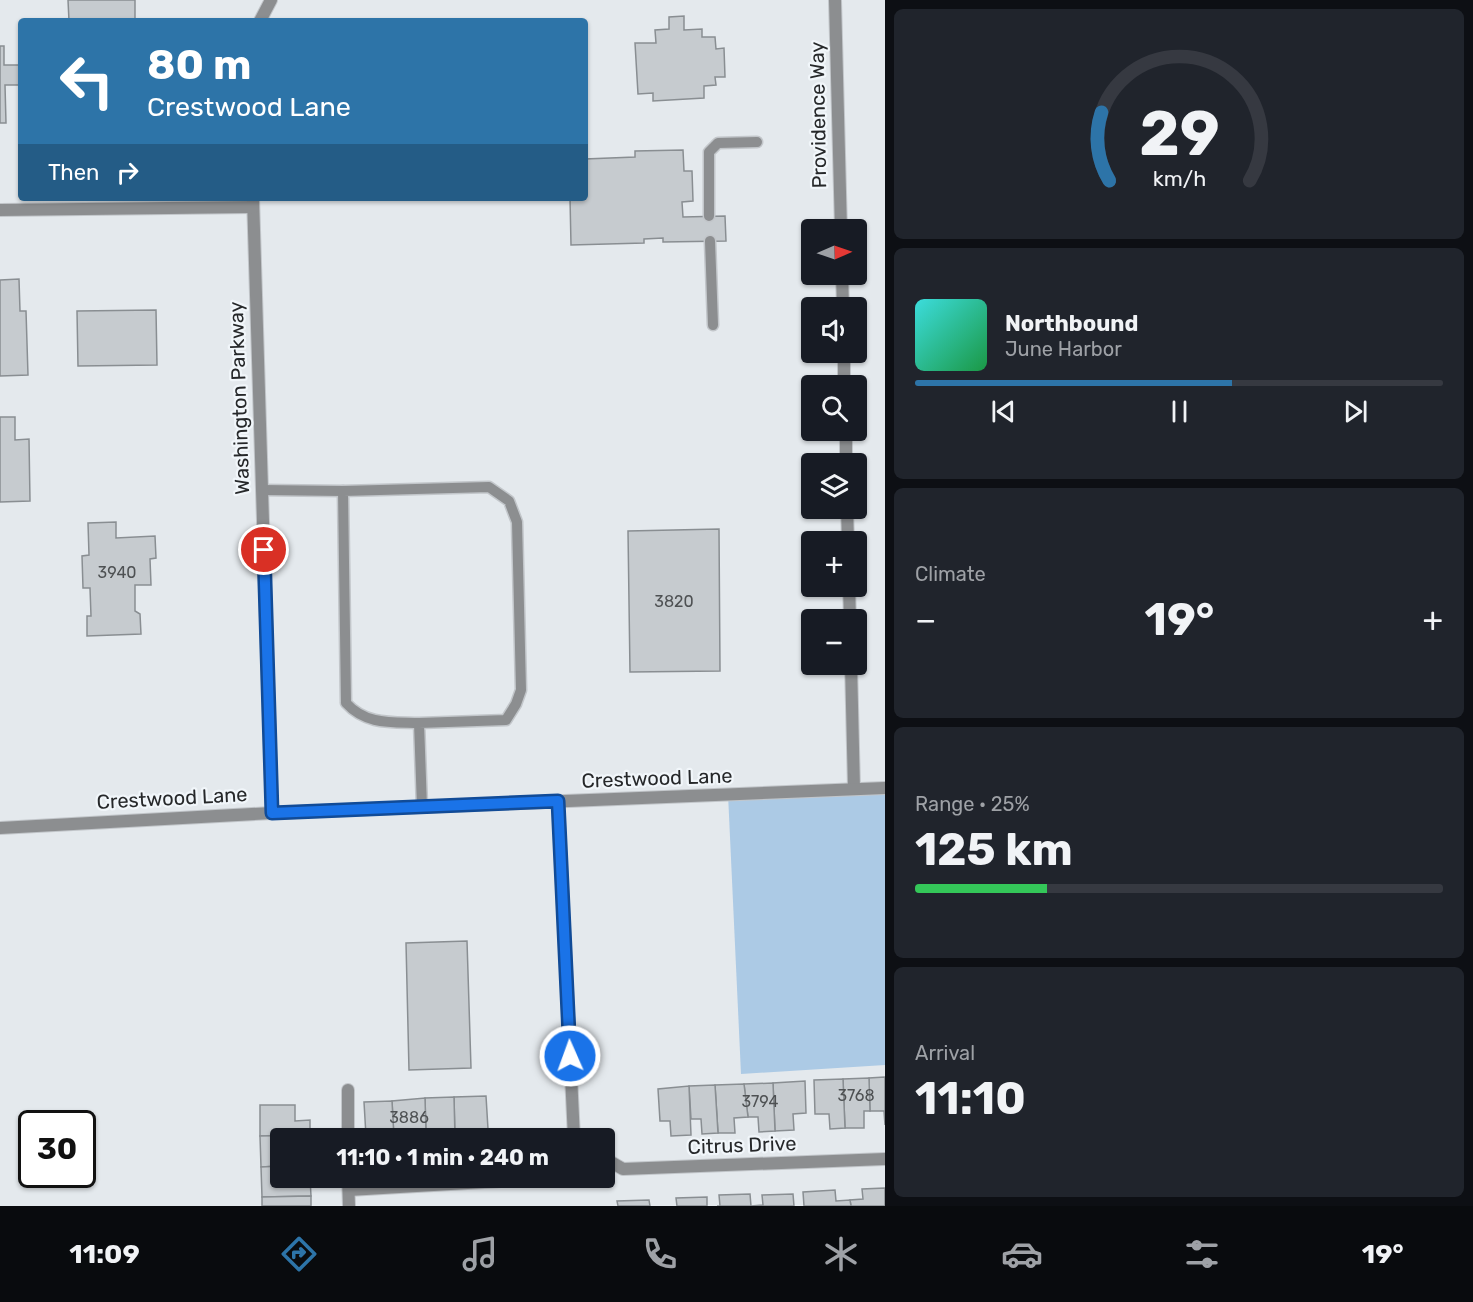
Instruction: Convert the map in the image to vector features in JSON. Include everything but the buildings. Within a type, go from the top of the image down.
[{"type":"street","points":[[262,18],[271,0]]},
{"type":"street","name":"Providence Way","points":[[835,0],[841,219]]},
{"type":"street","points":[[0,210],[253,203]]},
{"type":"street","name":"Washington Parkway","points":[[253,203],[272,813]]},
{"type":"street","points":[[851,675],[854,789]]},
{"type":"street","name":"Crestwood Lane","points":[[0,828],[272,813],[885,788]]},
{"type":"street","points":[[558,801],[574,1128]]},
{"type":"street","points":[[348,1090],[348,1128]]},
{"type":"street","name":"Citrus Drive","points":[[615,1165],[623,1170],[885,1159]]},
{"type":"street","points":[[349,1188],[349,1206]]},
{"type":"lane","points":[[709,216],[709,152],[718,143],[757,142]]},
{"type":"lane","points":[[710,241],[713,325]]},
{"type":"lane","points":[[262,490],[343,491],[489,487],[509,501],[517,522],[521,690],[506,720],[419,723],[373,720],[356,714],[346,703],[343,491]]},
{"type":"lane","points":[[419,723],[422,807]]},
{"type":"shaded area","points":[[885,788],[885,1065],[741,1074],[728,794]]},
{"type":"route","points":[[264,550],[272,813],[558,801],[570,1056]]}]
